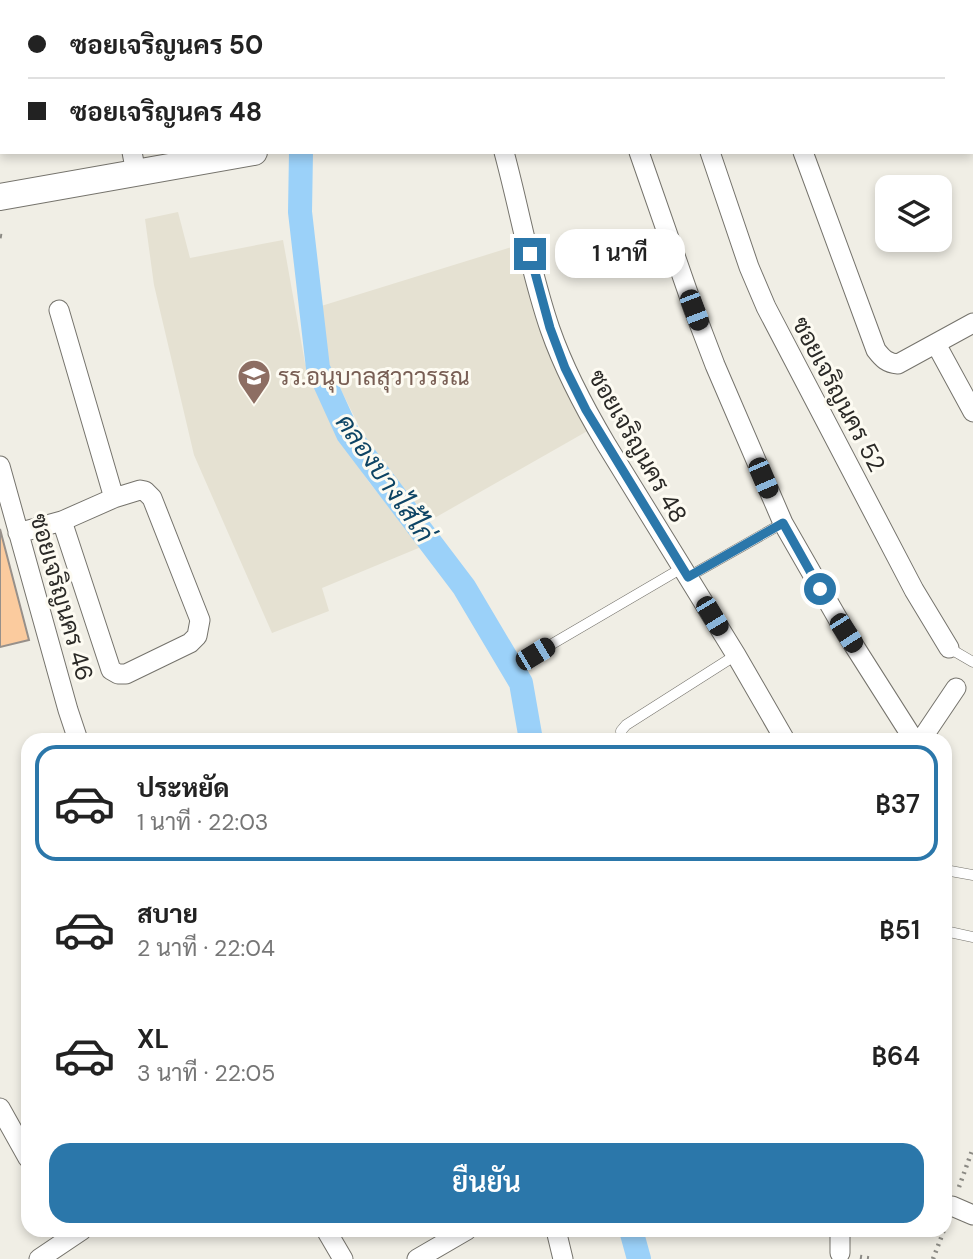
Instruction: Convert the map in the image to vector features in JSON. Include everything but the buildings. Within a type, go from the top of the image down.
[{"type":"main road","points":[[0,197],[134,163],[232,154]]},
{"type":"street","name":"ซอยเจริญนคร 48","points":[[505,154],[542,303],[565,368],[599,433],[781,733]]},
{"type":"street","points":[[640,154],[715,365],[783,523],[846,633],[910,733]]},
{"type":"street","name":"ซอยเจริญนคร 52","points":[[711,154],[749,267],[766,307],[914,590],[949,648]]},
{"type":"street","points":[[804,154],[876,350],[882,358],[889,363],[898,364],[973,323]]},
{"type":"street","points":[[59,310],[114,498]]},
{"type":"street","points":[[936,344],[973,412]]},
{"type":"street","name":"ซอยเจริญนคร 46","points":[[0,466],[76,733]]},
{"type":"street","points":[[18,533],[62,521],[114,498],[145,491],[152,498],[200,620],[197,636],[190,643],[126,674],[111,670],[62,521]]},
{"type":"street","points":[[926,733],[956,688]]},
{"type":"street","points":[[0,1108],[21,1146]]},
{"type":"street","points":[[952,1206],[973,1215]]},
{"type":"street","points":[[39,1259],[68,1237]]},
{"type":"street","points":[[330,1237],[343,1259]]},
{"type":"street","points":[[417,1259],[455,1237]]},
{"type":"street","points":[[558,1237],[563,1259]]},
{"type":"street","points":[[840,1237],[840,1253]]},
{"type":"lane","points":[[535,654],[685,572],[783,523]]},
{"type":"lane","points":[[949,648],[973,662]]},
{"type":"lane","points":[[621,733],[626,725],[736,655]]},
{"type":"lane","points":[[952,871],[973,875]]},
{"type":"lane","points":[[952,932],[973,937]]},
{"type":"path","points":[[933,1259],[941,1237]]},
{"type":"shaded area","name":"รร.อนุบาลสุวาวรรณ","points":[[178,212],[190,258],[283,240],[305,363],[347,450],[421,547],[322,588],[329,611],[272,633],[194,455],[154,285],[145,219]]},
{"type":"shaded area","points":[[528,242],[550,325],[598,425],[431,520],[375,458],[330,368],[318,307]]},
{"type":"waterway","name":"คลองบางไส้ไก่","points":[[301,154],[300,212],[318,368],[348,434],[464,587],[521,683],[530,733]]},
{"type":"waterway","name":"คลองบางไส้ไก่","points":[[633,1237],[639,1259]]},
{"type":"place","name":"รร.อนุบาลสุวาวรรณ","points":[[254,406]]},
{"type":"route","points":[[530,254],[550,328],[565,368],[606,444],[688,577],[783,523],[820,589]]}]
